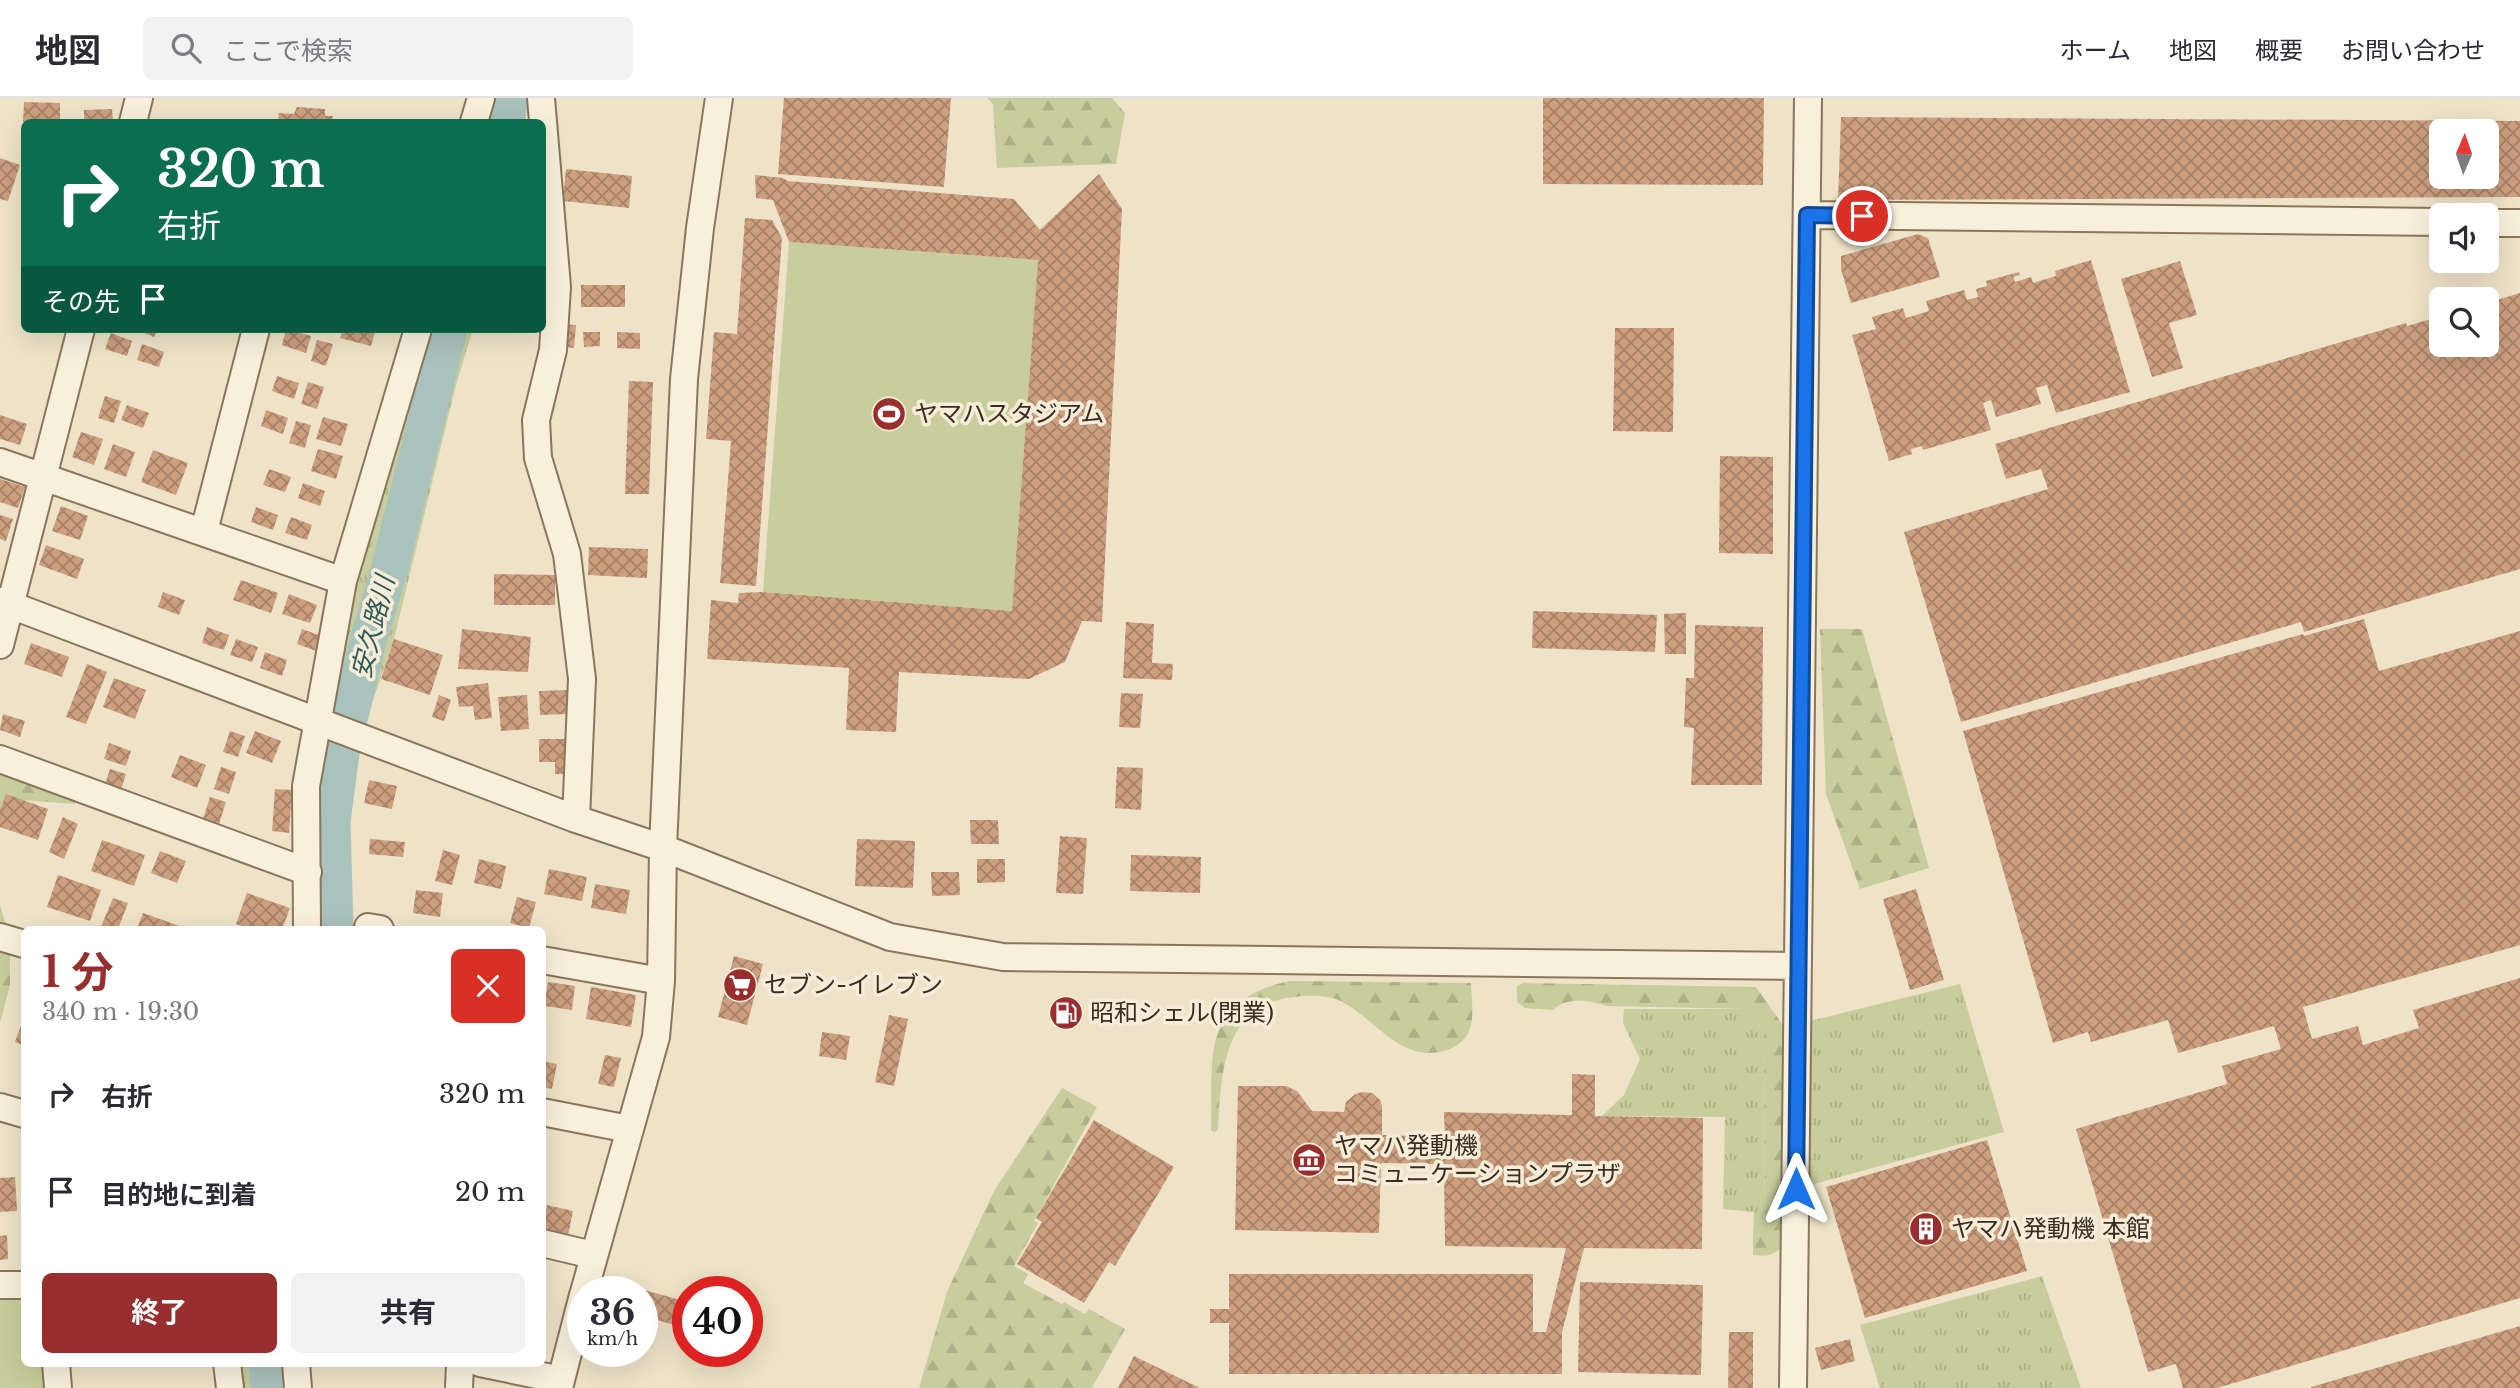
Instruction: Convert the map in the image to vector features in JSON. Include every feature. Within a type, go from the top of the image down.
[{"type":"street","points":[[134,119],[139,98]]},
{"type":"street","points":[[475,119],[481,98]]},
{"type":"street","points":[[541,98],[543,119]]},
{"type":"street","points":[[587,1276],[656,1037],[661,981],[663,848],[684,379],[700,228],[719,98]]},
{"type":"street","points":[[1793,1388],[1808,98]]},
{"type":"street","points":[[546,157],[557,287],[553,350],[536,420],[538,458],[567,554],[582,679],[576,818]]},
{"type":"street","points":[[1807,215],[2429,222]]},
{"type":"street","points":[[2499,223],[2520,223]]},
{"type":"street","points":[[0,645],[6,603],[80,333]]},
{"type":"street","points":[[204,531],[255,333]]},
{"type":"street","points":[[307,926],[306,786],[317,721],[343,581],[417,333]]},
{"type":"street","points":[[0,462],[343,581]]},
{"type":"street","points":[[6,603],[576,818],[663,848],[890,937],[1003,957],[1798,966]]},
{"type":"street","points":[[0,758],[307,872]]},
{"type":"street","points":[[0,937],[21,943]]},
{"type":"street","points":[[546,961],[661,981]]},
{"type":"street","points":[[0,1107],[21,1113]]},
{"type":"street","points":[[546,1113],[629,1129]]},
{"type":"street","points":[[546,1244],[593,1255]]},
{"type":"street","points":[[0,1285],[21,1285]]},
{"type":"street","points":[[495,1367],[560,1384],[567,1356]]},
{"type":"street","points":[[56,1367],[58,1388]]},
{"type":"street","points":[[227,1367],[230,1388]]},
{"type":"street","points":[[296,1367],[299,1388]]},
{"type":"street","points":[[459,1388],[460,1367]]},
{"type":"green space","points":[[481,98],[524,98],[524,119],[475,119]]},
{"type":"green space","points":[[987,98],[1112,98],[1125,113],[1116,164],[997,168],[993,104]]},
{"type":"green space","points":[[789,242],[1038,260],[1012,611],[763,592]]},
{"type":"green space","points":[[417,333],[472,333],[456,385],[394,639],[353,759],[347,817],[347,878],[355,926],[306,926],[306,786]]},
{"type":"green space","points":[[1820,629],[1862,629],[1929,868],[1860,889],[1826,794]]},
{"type":"green space","points":[[0,759],[75,787],[75,804],[21,800],[0,810]]},
{"type":"green space","points":[[0,905],[10,940],[10,985],[0,1023]]},
{"type":"green space","points":[[1290,981],[1471,983],[1472,1014],[1469,1031],[1464,1039],[1447,1050],[1431,1053],[1417,1051],[1403,1046],[1354,1009],[1336,999],[1306,996],[1270,1002],[1253,1013],[1240,1027],[1230,1045],[1221,1086],[1218,1129],[1211,1131],[1213,1056],[1217,1035],[1226,1017],[1240,1002],[1261,990]]},
{"type":"green space","points":[[1524,983],[1756,987],[1785,1028],[1784,1245],[1781,1248],[1762,1256],[1753,1255],[1753,1235],[1765,1236],[1764,1032],[1746,1009],[1606,1006],[1578,1001],[1565,1003],[1553,1010],[1525,1008],[1517,1002],[1517,986]]},
{"type":"green space","points":[[1960,984],[2004,1132],[1796,1189],[1810,1021]]},
{"type":"green space","points":[[1624,1009],[1746,1009],[1764,1032],[1765,1237],[1753,1235],[1754,1212],[1723,1209],[1725,1117],[1602,1116],[1624,1095],[1640,1059],[1623,1023]]},
{"type":"green space","points":[[1062,1088],[1097,1107],[1034,1221],[1038,1223],[1014,1266],[1028,1274],[1023,1283],[1085,1314],[1089,1309],[1125,1329],[1092,1388],[919,1388],[947,1292],[994,1191]]},
{"type":"green space","points":[[2042,1276],[2081,1388],[1880,1388],[1860,1325]]},
{"type":"green space","points":[[21,1285],[21,1367],[56,1367],[58,1388],[0,1388],[0,1286]]},
{"type":"green space","points":[[231,1367],[297,1367],[300,1388],[234,1388]]},
{"type":"building","points":[[784,98],[951,98],[944,187],[778,174]]},
{"type":"building","points":[[1543,98],[1764,98],[1763,185],[1543,184]]},
{"type":"building","points":[[24,102],[60,103],[60,119],[23,119]]},
{"type":"building","points":[[297,107],[325,109],[325,116],[333,116],[332,119],[278,119],[279,113],[294,114]]},
{"type":"building","points":[[112,109],[113,119],[84,119],[84,110]]},
{"type":"building","points":[[1841,117],[2429,120],[2429,189],[2499,189],[2499,121],[2520,121],[2520,197],[1838,200]]},
{"type":"building","points":[[0,158],[20,165],[8,201],[0,199]]},
{"type":"building","points":[[566,169],[632,176],[629,208],[563,201]]},
{"type":"building","points":[[1099,174],[1122,209],[1102,622],[1082,621],[1065,662],[1029,679],[899,672],[896,732],[846,730],[849,668],[707,659],[711,600],[738,603],[739,593],[762,592],[1012,611],[1038,260],[789,242],[773,200],[756,198],[755,175],[788,181],[1014,199],[1040,230]]},
{"type":"building","points":[[745,218],[772,220],[782,238],[756,586],[720,583],[731,441],[706,439],[714,332],[737,334]]},
{"type":"building","points":[[1918,234],[1928,238],[1940,277],[1851,303],[1841,269],[1841,256]]},
{"type":"building","points":[[2091,260],[2130,392],[2056,413],[2047,385],[2036,388],[2041,404],[1996,417],[1991,400],[1983,403],[1991,430],[1923,450],[1922,446],[1911,449],[1912,454],[1889,461],[1852,335],[1876,329],[1872,317],[1903,308],[1906,318],[1929,311],[1926,301],[1964,290],[1967,300],[1978,297],[1976,289],[1987,286],[1986,281],[2019,272],[2020,275],[2013,277],[2015,282],[2031,277],[2033,283],[2056,276],[2055,271]]},
{"type":"building","points":[[2180,261],[2197,315],[2169,323],[2183,368],[2152,377],[2121,279]]},
{"type":"building","points":[[581,285],[625,285],[625,307],[581,307]]},
{"type":"building","points":[[2520,293],[2520,569],[2304,632],[2301,622],[1961,722],[1904,532],[2048,489],[2041,469],[2006,479],[1995,444],[2406,323],[2407,326],[2429,320],[2429,357],[2499,357],[2499,299]]},
{"type":"building","points":[[560,324],[576,325],[574,348],[558,347]]},
{"type":"building","points":[[1615,328],[1674,328],[1673,432],[1613,431]]},
{"type":"building","points":[[583,332],[600,332],[600,346],[584,347]]},
{"type":"building","points":[[617,332],[640,333],[640,349],[617,348]]},
{"type":"building","points":[[111,333],[132,341],[127,356],[105,349]]},
{"type":"building","points":[[285,333],[311,336],[306,353],[282,345]]},
{"type":"building","points":[[342,333],[375,333],[371,346],[340,338]]},
{"type":"building","points":[[317,340],[333,344],[326,366],[311,361]]},
{"type":"building","points":[[142,344],[164,352],[159,367],[137,360]]},
{"type":"building","points":[[277,376],[299,383],[294,399],[272,391]]},
{"type":"building","points":[[629,381],[653,382],[649,494],[625,494]]},
{"type":"building","points":[[308,382],[324,387],[317,409],[301,404]]},
{"type":"building","points":[[105,396],[121,401],[114,423],[98,418]]},
{"type":"building","points":[[127,405],[149,413],[143,428],[121,420]]},
{"type":"building","points":[[266,410],[288,418],[283,434],[261,426]]},
{"type":"building","points":[[0,415],[27,424],[20,445],[0,439]]},
{"type":"building","points":[[323,417],[348,424],[341,446],[316,439]]},
{"type":"building","points":[[296,421],[311,425],[305,448],[289,443]]},
{"type":"building","points":[[81,432],[103,439],[94,465],[72,457]]},
{"type":"building","points":[[113,444],[135,452],[126,477],[104,469]]},
{"type":"building","points":[[318,449],[343,456],[336,479],[311,471]]},
{"type":"building","points":[[153,450],[188,463],[176,495],[141,482]]},
{"type":"building","points":[[1720,456],[1773,457],[1773,554],[1719,553]]},
{"type":"building","points":[[269,469],[291,477],[285,492],[263,485]]},
{"type":"building","points":[[0,479],[25,487],[18,508],[0,502]]},
{"type":"building","points":[[303,483],[325,491],[320,506],[298,498]]},
{"type":"building","points":[[61,506],[88,516],[80,540],[52,531]]},
{"type":"building","points":[[256,507],[278,515],[273,530],[251,522]]},
{"type":"building","points":[[0,515],[13,519],[6,541],[0,539]]},
{"type":"building","points":[[291,517],[312,525],[307,540],[285,533]]},
{"type":"building","points":[[46,545],[84,559],[77,579],[39,565]]},
{"type":"building","points":[[589,547],[648,549],[647,578],[588,575]]},
{"type":"building","points":[[494,574],[555,575],[555,605],[494,605]]},
{"type":"building","points":[[241,580],[278,593],[271,613],[233,600]]},
{"type":"building","points":[[163,592],[185,600],[179,615],[158,607]]},
{"type":"building","points":[[289,594],[317,605],[310,623],[282,614]]},
{"type":"building","points":[[1533,611],[1657,615],[1655,652],[1532,648]]},
{"type":"building","points":[[1686,613],[1686,654],[1665,654],[1664,614]]},
{"type":"building","points":[[2364,619],[2379,671],[2520,631],[2520,945],[2303,1007],[2312,1039],[2358,1026],[2363,1045],[2419,1028],[2413,1010],[2520,978],[2520,1298],[2217,1388],[2183,1388],[2176,1364],[2148,1372],[2076,1129],[2227,1084],[2222,1066],[2281,1049],[2274,1026],[2178,1053],[2168,1020],[2091,1042],[2088,1032],[2053,1043],[1963,731]]},
{"type":"building","points":[[1126,622],[1154,624],[1152,663],[1173,664],[1172,680],[1123,678]]},
{"type":"building","points":[[1695,625],[1763,627],[1762,785],[1691,785],[1694,728],[1684,727],[1686,678],[1694,678]]},
{"type":"building","points":[[207,627],[229,635],[224,650],[202,643]]},
{"type":"building","points":[[302,629],[324,637],[319,652],[297,644]]},
{"type":"building","points":[[462,629],[531,637],[528,672],[458,669]]},
{"type":"building","points":[[236,639],[258,647],[252,662],[230,655]]},
{"type":"building","points":[[394,639],[443,655],[430,695],[381,679]]},
{"type":"building","points":[[31,643],[69,657],[62,677],[24,664]]},
{"type":"building","points":[[265,652],[287,660],[282,676],[260,668]]},
{"type":"building","points":[[87,664],[107,672],[86,724],[66,717]]},
{"type":"building","points":[[114,678],[146,690],[135,719],[103,707]]},
{"type":"building","points":[[488,683],[492,718],[475,720],[473,706],[459,707],[456,687]]},
{"type":"building","points":[[567,690],[568,714],[540,715],[539,691]]},
{"type":"building","points":[[1121,693],[1143,694],[1140,728],[1119,727]]},
{"type":"building","points":[[439,695],[451,700],[444,721],[432,717]]},
{"type":"building","points":[[527,695],[529,729],[501,731],[498,697]]},
{"type":"building","points":[[3,714],[25,721],[20,737],[0,730]]},
{"type":"building","points":[[230,731],[245,736],[238,757],[223,752]]},
{"type":"building","points":[[255,731],[281,741],[272,763],[246,753]]},
{"type":"building","points":[[539,739],[570,739],[570,774],[555,774],[555,762],[539,762]]},
{"type":"building","points":[[109,743],[131,751],[126,766],[104,759]]},
{"type":"building","points":[[180,755],[206,765],[197,788],[171,777]]},
{"type":"building","points":[[221,767],[236,772],[229,794],[214,789]]},
{"type":"building","points":[[1117,767],[1143,768],[1141,810],[1115,808]]},
{"type":"building","points":[[110,769],[126,774],[119,796],[103,791]]},
{"type":"building","points":[[369,780],[397,786],[392,809],[364,803]]},
{"type":"building","points":[[275,789],[292,790],[289,833],[272,831]]},
{"type":"building","points":[[6,794],[48,809],[38,840],[0,827],[0,810]]},
{"type":"building","points":[[210,797],[226,802],[219,824],[203,819]]},
{"type":"building","points":[[63,817],[78,824],[64,859],[49,852]]},
{"type":"building","points":[[970,820],[998,820],[999,844],[971,844]]},
{"type":"building","points":[[1060,836],[1087,838],[1083,894],[1056,893]]},
{"type":"building","points":[[370,839],[405,842],[403,857],[369,854]]},
{"type":"building","points":[[857,839],[915,841],[913,888],[855,886]]},
{"type":"building","points":[[102,840],[145,855],[134,886],[91,871]]},
{"type":"building","points":[[443,850],[460,855],[452,885],[435,881]]},
{"type":"building","points":[[160,851],[186,861],[177,883],[151,873]]},
{"type":"building","points":[[1131,855],[1201,857],[1200,893],[1130,891]]},
{"type":"building","points":[[479,859],[506,866],[501,889],[474,883]]},
{"type":"building","points":[[977,859],[1005,859],[1005,882],[977,883]]},
{"type":"building","points":[[549,869],[587,877],[582,901],[544,894]]},
{"type":"building","points":[[931,872],[959,872],[960,895],[932,896]]},
{"type":"building","points":[[58,875],[101,890],[90,921],[47,907]]},
{"type":"building","points":[[595,884],[630,890],[626,914],[591,908]]},
{"type":"building","points":[[1916,889],[1944,980],[1910,990],[1883,899]]},
{"type":"building","points":[[416,890],[443,893],[440,917],[413,913]]},
{"type":"building","points":[[247,893],[290,908],[283,926],[236,924]]},
{"type":"building","points":[[517,897],[536,902],[530,926],[510,923]]},
{"type":"building","points":[[113,898],[128,903],[119,926],[101,926]]},
{"type":"building","points":[[143,913],[180,926],[138,926]]},
{"type":"building","points":[[734,956],[763,964],[747,1025],[718,1017]]},
{"type":"building","points":[[548,982],[575,986],[572,1010],[546,1006]]},
{"type":"building","points":[[591,987],[636,995],[631,1027],[586,1019]]},
{"type":"building","points":[[889,1015],[908,1019],[894,1086],[875,1082]]},
{"type":"building","points":[[21,1025],[21,1045],[15,1042]]},
{"type":"building","points":[[822,1032],[850,1036],[846,1060],[819,1056]]},
{"type":"building","points":[[605,1055],[621,1058],[614,1087],[598,1084]]},
{"type":"building","points":[[546,1062],[557,1064],[552,1089],[546,1088]]},
{"type":"building","points":[[1572,1074],[1595,1075],[1595,1116],[1703,1118],[1702,1249],[1584,1248],[1562,1332],[1562,1374],[1229,1374],[1229,1323],[1210,1323],[1210,1309],[1229,1309],[1229,1274],[1533,1274],[1533,1332],[1546,1332],[1566,1248],[1445,1246],[1444,1164],[1381,1163],[1379,1233],[1235,1230],[1238,1086],[1286,1086],[1297,1091],[1312,1111],[1344,1112],[1346,1102],[1354,1095],[1361,1092],[1372,1093],[1382,1106],[1382,1135],[1445,1137],[1444,1112],[1572,1115]]},
{"type":"building","points":[[1094,1120],[1174,1167],[1115,1266],[1109,1262],[1084,1303],[1017,1264],[1042,1222],[1036,1218]]},
{"type":"building","name":"ヤマハ発動機 本館","points":[[1987,1140],[2027,1271],[1865,1318],[1826,1187]]},
{"type":"building","points":[[15,1177],[17,1211],[0,1212],[0,1178]]},
{"type":"building","points":[[547,1205],[573,1211],[568,1236],[546,1231]]},
{"type":"building","points":[[7,1235],[8,1259],[0,1260],[0,1236]]},
{"type":"building","points":[[1580,1282],[1703,1285],[1701,1375],[1578,1372]]},
{"type":"building","points":[[658,1294],[672,1298],[672,1324],[658,1320]]},
{"type":"building","points":[[2520,1326],[2520,1388],[2311,1388],[2311,1387]]},
{"type":"building","points":[[1729,1332],[1753,1332],[1753,1388],[1728,1388]]},
{"type":"building","points":[[1850,1339],[1855,1361],[1821,1370],[1815,1348]]},
{"type":"building","points":[[1134,1356],[1200,1388],[1118,1388]]},
{"type":"waterway","name":"安久路川","points":[[506,119],[510,98]]},
{"type":"waterway","name":"安久路川","points":[[335,926],[332,821],[341,753],[448,333]]},
{"type":"waterway","name":"安久路川","points":[[267,1367],[269,1388]]},
{"type":"place","name":"ヤマハスタジアム","points":[[889,414]]},
{"type":"place","name":"セブン-イレブン","points":[[740,985]]},
{"type":"place","name":"昭和シェル(閉業)","points":[[1066,1013]]},
{"type":"place","name":"ヤマハ発動機 コミュニケーションプラザ","points":[[1309,1160]]},
{"type":"place","name":"ヤマハ発動機 本館","points":[[1926,1229]]},
{"type":"route","points":[[1796,1189],[1807,215],[1862,216]]}]
